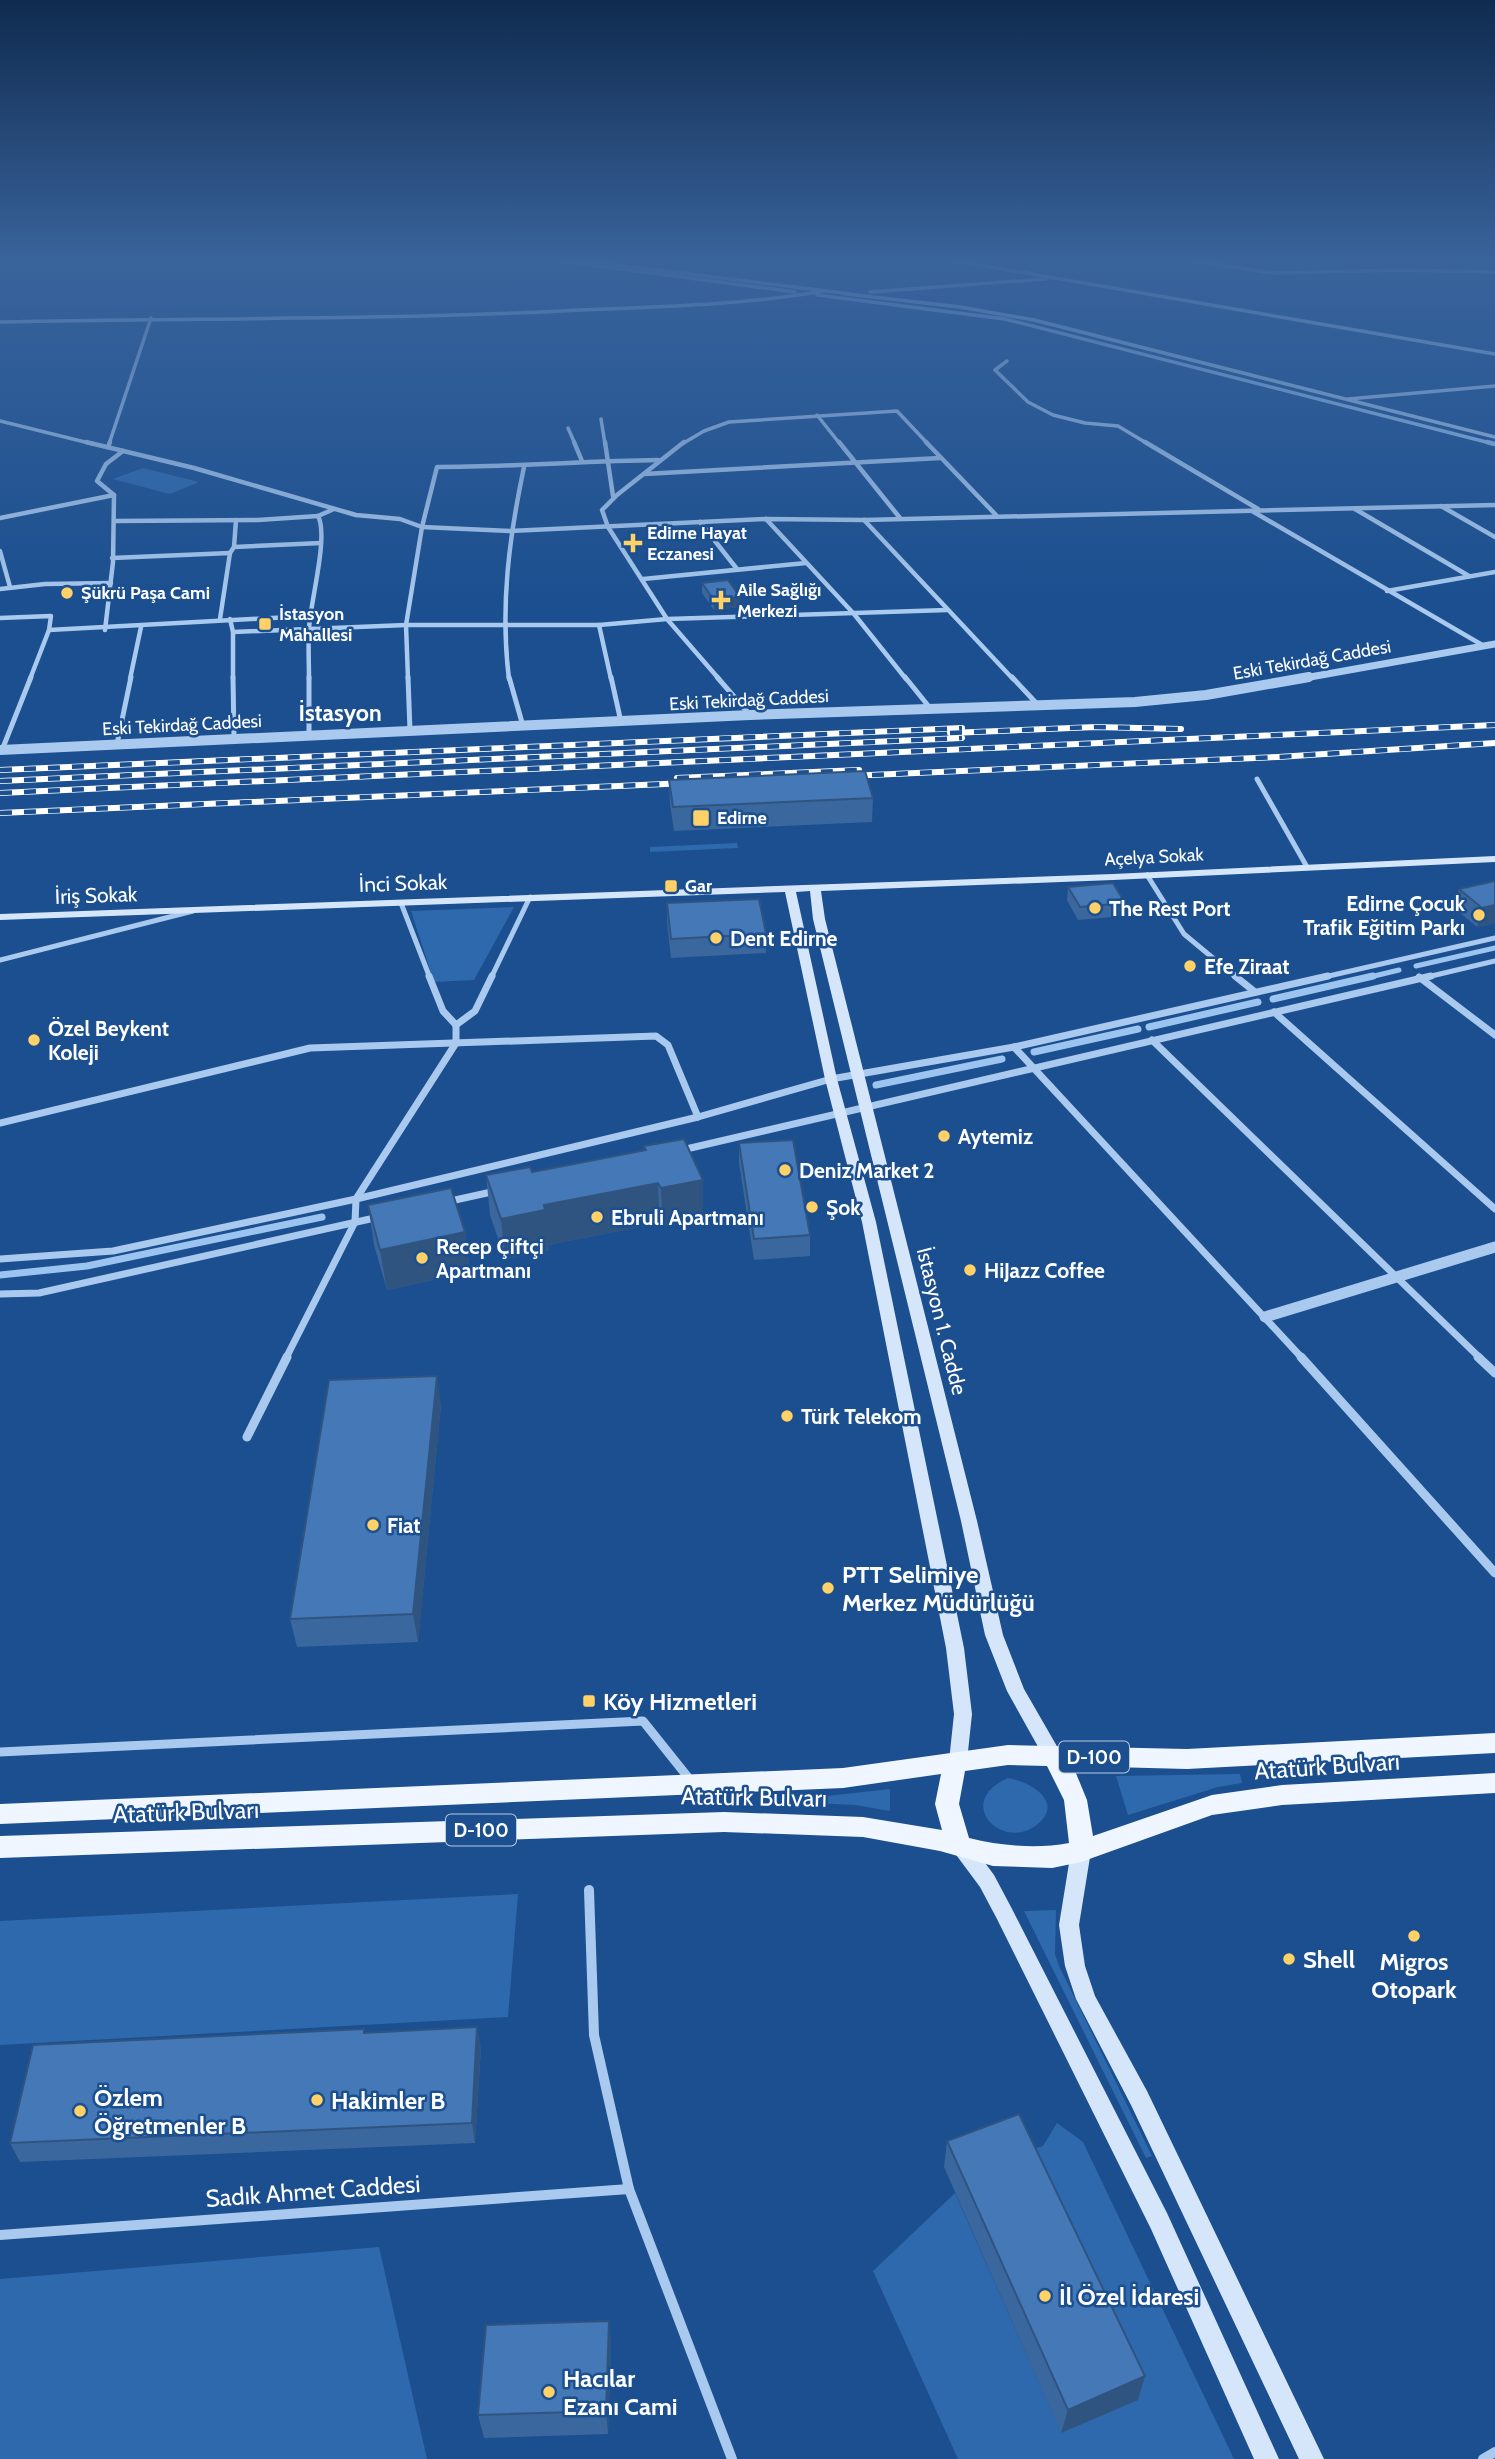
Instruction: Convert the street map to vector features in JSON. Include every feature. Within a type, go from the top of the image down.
[{"type":"main road","name":"Açelya Sokak","points":[[815,888],[1495,859]]},
{"type":"main road","points":[[790,888],[831,1079],[869,1222],[955,1648],[962,1714],[958,1761],[947,1789],[947,1815],[961,1846],[987,1881],[1004,1913],[1159,2221],[1267,2459]]},
{"type":"main road","name":"İnci Sokak","points":[[194,911],[815,888]]},
{"type":"main road","name":"İstasyon 1. Cadde","points":[[815,888],[819,919],[969,1521],[994,1635],[1016,1691],[1053,1755]]},
{"type":"main road","name":"İriş Sokak","points":[[0,917],[194,911]]},
{"type":"main road","name":"Atatürk Bulvarı","points":[[0,1814],[843,1778],[1008,1755],[1188,1759],[1495,1743]]},
{"type":"main road","points":[[1053,1755],[1068,1778],[1078,1807],[1081,1851],[1069,1925],[1075,1966],[1086,1999],[1139,2098],[1312,2459]]},
{"type":"main road","name":"Atatürk Bulvarı","points":[[0,1847],[724,1822],[863,1827],[993,1855],[1052,1857],[1081,1851],[1212,1805],[1282,1795],[1495,1783]]},
{"type":"street","points":[[108,447],[133,373]]},
{"type":"street","points":[[998,373],[1028,402],[1053,415],[1085,424],[1118,426],[1259,510]]},
{"type":"street","points":[[1236,373],[1495,437]]},
{"type":"street","points":[[1341,400],[1495,386]]},
{"type":"street","points":[[750,715],[667,619],[608,527],[602,510],[613,496],[644,474],[678,444],[711,427],[729,422],[897,411],[996,515]]},
{"type":"street","points":[[817,415],[900,518]]},
{"type":"street","points":[[601,419],[613,496]]},
{"type":"street","points":[[0,421],[278,490],[335,509],[400,519],[422,527],[510,531],[766,519],[864,520],[1495,505]]},
{"type":"street","points":[[568,428],[582,461]]},
{"type":"street","points":[[104,630],[113,558],[114,495],[97,481],[106,464],[123,451]]},
{"type":"street","points":[[644,474],[940,458]]},
{"type":"street","points":[[410,731],[405,625],[422,527],[433,473],[437,467],[524,467],[582,461],[658,460]]},
{"type":"street","points":[[523,726],[509,680],[505,625],[510,531],[524,467]]},
{"type":"street","points":[[0,518],[114,495]]},
{"type":"street","points":[[1440,505],[1495,537]]},
{"type":"street","points":[[1353,508],[1469,576]]},
{"type":"street","points":[[115,521],[318,516],[335,509]]},
{"type":"street","points":[[1251,510],[1484,646]]},
{"type":"street","points":[[309,735],[309,616],[321,543],[322,523],[318,516]]},
{"type":"street","points":[[766,519],[854,614],[930,708]]},
{"type":"street","points":[[220,619],[230,553],[234,547],[236,520]]},
{"type":"street","points":[[864,520],[1038,705]]},
{"type":"street","points":[[700,522],[737,569]]},
{"type":"street","points":[[234,547],[321,543]]},
{"type":"street","points":[[0,551],[10,587]]},
{"type":"street","points":[[113,558],[230,553]]},
{"type":"street","points":[[643,579],[806,562]]},
{"type":"street","points":[[1386,591],[1495,572]]},
{"type":"street","points":[[0,589],[111,583]]},
{"type":"street","points":[[233,632],[405,625],[599,625],[667,619],[947,610]]},
{"type":"street","points":[[0,618],[51,616],[49,630],[1,750]]},
{"type":"street","points":[[49,630],[104,630],[220,619],[309,616]]},
{"type":"street","points":[[230,619],[233,632],[234,738]]},
{"type":"street","points":[[599,625],[621,722]]},
{"type":"street","points":[[117,744],[141,627]]},
{"type":"street","name":"Eski Tekirdağ Caddesi","points":[[1,750],[750,715],[1135,702],[1206,695],[1495,644]]},
{"type":"street","points":[[1257,779],[1307,867]]},
{"type":"street","points":[[1147,875],[1184,934],[1255,992]]},
{"type":"street","points":[[456,1025],[475,1011],[530,897]]},
{"type":"street","points":[[247,1437],[355,1222],[356,1199],[456,1043],[456,1025],[443,1012],[401,902]]},
{"type":"street","name":"İnci Sokak","points":[[0,960],[194,911]]},
{"type":"street","points":[[0,1259],[113,1251],[356,1199],[698,1116],[831,1079],[1014,1047],[1495,938]]},
{"type":"street","points":[[666,1154],[1495,961]]},
{"type":"street","points":[[1419,977],[1495,1035]]},
{"type":"street","points":[[1274,1012],[1495,1209]]},
{"type":"street","points":[[0,1123],[310,1048],[656,1036],[668,1045],[698,1116]]},
{"type":"street","points":[[1152,1040],[1495,1373]]},
{"type":"street","points":[[1014,1047],[1265,1317],[1495,1573]]},
{"type":"street","points":[[436,1204],[504,1189]]},
{"type":"street","points":[[0,1294],[39,1293],[382,1216]]},
{"type":"street","points":[[1265,1317],[1495,1247]]},
{"type":"street","points":[[0,1752],[643,1721],[694,1784]]},
{"type":"street","points":[[589,1890],[594,2035],[629,2189],[733,2459]]},
{"type":"street","name":"Sadık Ahmet Caddesi","points":[[0,2235],[629,2189]]},
{"type":"street","points":[[1483,2459],[1495,2452]]},
{"type":"shaded area","points":[[143,468],[199,482],[170,494],[113,479]]},
{"type":"shaded area","points":[[737,843],[738,848],[650,852],[650,847]]},
{"type":"shaded area","points":[[514,907],[474,980],[434,982],[411,911]]},
{"type":"shaded area","points":[[1240,1774],[1242,1783],[1218,1787],[1128,1815],[1116,1776]]},
{"type":"shaded area","points":[[1008,1778],[1033,1787],[1048,1806],[1040,1822],[1027,1831],[1013,1833],[1000,1829],[990,1822],[984,1812],[984,1800],[992,1788]]},
{"type":"shaded area","points":[[890,1789],[890,1811],[855,1805],[810,1803],[808,1798]]},
{"type":"shaded area","points":[[518,1894],[508,2017],[0,2045],[0,1921]]},
{"type":"shaded area","points":[[1056,1910],[1055,1954],[1059,1966],[1152,2156],[1146,2158],[1024,1911]]},
{"type":"shaded area","points":[[1057,2123],[1083,2142],[1234,2459],[958,2459],[873,2271],[955,2193],[1061,2432],[1137,2400],[1021,2153],[1043,2146]]},
{"type":"shaded area","points":[[379,2247],[427,2459],[0,2459],[0,2279]]},
{"type":"building","points":[[728,580],[740,597],[714,600],[702,583]]},
{"type":"building","points":[[865,771],[873,798],[673,807],[669,780]]},
{"type":"building","points":[[1495,881],[1495,905],[1482,908],[1459,889]]},
{"type":"building","points":[[1113,883],[1125,903],[1080,907],[1068,887]]},
{"type":"building","points":[[759,899],[766,934],[671,939],[667,903]]},
{"type":"building","points":[[684,1139],[703,1180],[661,1188],[658,1183],[544,1205],[545,1210],[501,1219],[486,1175],[530,1167],[532,1172],[646,1150],[644,1146]]},
{"type":"building","points":[[793,1140],[810,1235],[754,1239],[739,1143]]},
{"type":"building","points":[[451,1188],[465,1232],[380,1250],[368,1205]]},
{"type":"building","name":"Fiat","points":[[437,1376],[413,1614],[290,1619],[329,1380]]},
{"type":"building","points":[[477,2027],[472,2123],[10,2143],[33,2045],[364,2029],[364,2033]]},
{"type":"building","name":"İl Özel İdaresi","points":[[1019,2114],[1145,2376],[1068,2410],[947,2141]]},
{"type":"building","name":"Hacılar Ezanı Cami","points":[[609,2321],[606,2411],[478,2415],[486,2325]]},
{"type":"waterway","points":[[1215,373],[1494,444]]},
{"type":"waterway","points":[[1487,442],[1495,444]]},
{"type":"waterway","points":[[1416,966],[1495,948]]},
{"type":"waterway","points":[[1366,978],[1399,970]]},
{"type":"waterway","points":[[1273,999],[1373,976]]},
{"type":"waterway","points":[[1149,1027],[1258,1002]]},
{"type":"waterway","points":[[1034,1052],[1138,1029]]},
{"type":"waterway","points":[[876,1085],[1002,1059]]},
{"type":"waterway","points":[[0,1275],[87,1266],[322,1217]]},
{"type":"railway","points":[[0,793],[1495,725]]},
{"type":"railway","points":[[950,733],[1096,727],[1181,729]]},
{"type":"railway","points":[[0,770],[962,728]]},
{"type":"railway","points":[[0,781],[962,738]]},
{"type":"railway","points":[[848,776],[1278,757],[1495,743]]},
{"type":"railway","points":[[677,778],[859,770]]},
{"type":"railway","points":[[0,813],[688,783]]},
{"type":"place","name":"Edirne Hayat Eczanesi","points":[[633,543]]},
{"type":"place","name":"Şükrü Paşa Cami","points":[[67,593]]},
{"type":"place","name":"Aile Sağlığı Merkezi","points":[[721,600]]},
{"type":"place","name":"İstasyon Mahallesi","points":[[265,624]]},
{"type":"place","name":"Edirne","points":[[701,818]]},
{"type":"place","name":"Gar","points":[[671,886]]},
{"type":"place","name":"The Rest Port","points":[[1095,908]]},
{"type":"place","name":"Edirne Çocuk Trafik Eğitim Parkı","points":[[1479,915]]},
{"type":"place","name":"Dent Edirne","points":[[716,938]]},
{"type":"place","name":"Efe Ziraat","points":[[1190,966]]},
{"type":"place","name":"Özel Beykent Koleji","points":[[34,1040]]},
{"type":"place","name":"Aytemiz","points":[[944,1136]]},
{"type":"place","name":"Deniz Market 2","points":[[785,1170]]},
{"type":"place","name":"Şok","points":[[812,1207]]},
{"type":"place","name":"Ebruli Apartmanı","points":[[597,1217]]},
{"type":"place","name":"Recep Çiftçi Apartmanı","points":[[422,1258]]},
{"type":"place","name":"HiJazz Coffee","points":[[970,1270]]},
{"type":"place","name":"Türk Telekom","points":[[787,1416]]},
{"type":"place","name":"Fiat","points":[[373,1525]]},
{"type":"place","name":"PTT Selimiye Merkez Müdürlüğü","points":[[828,1588]]},
{"type":"place","name":"Köy Hizmetleri","points":[[589,1701]]},
{"type":"place","name":"Migros Otopark","points":[[1414,1936]]},
{"type":"place","name":"Shell","points":[[1289,1959]]},
{"type":"place","name":"Hakimler B","points":[[317,2100]]},
{"type":"place","name":"Özlem Öğretmenler B","points":[[80,2111]]},
{"type":"place","name":"İl Özel İdaresi","points":[[1045,2296]]},
{"type":"place","name":"Hacılar Ezanı Cami","points":[[549,2392]]},
{"type":"district","name":"İstasyon","points":[[340,713]]}]
